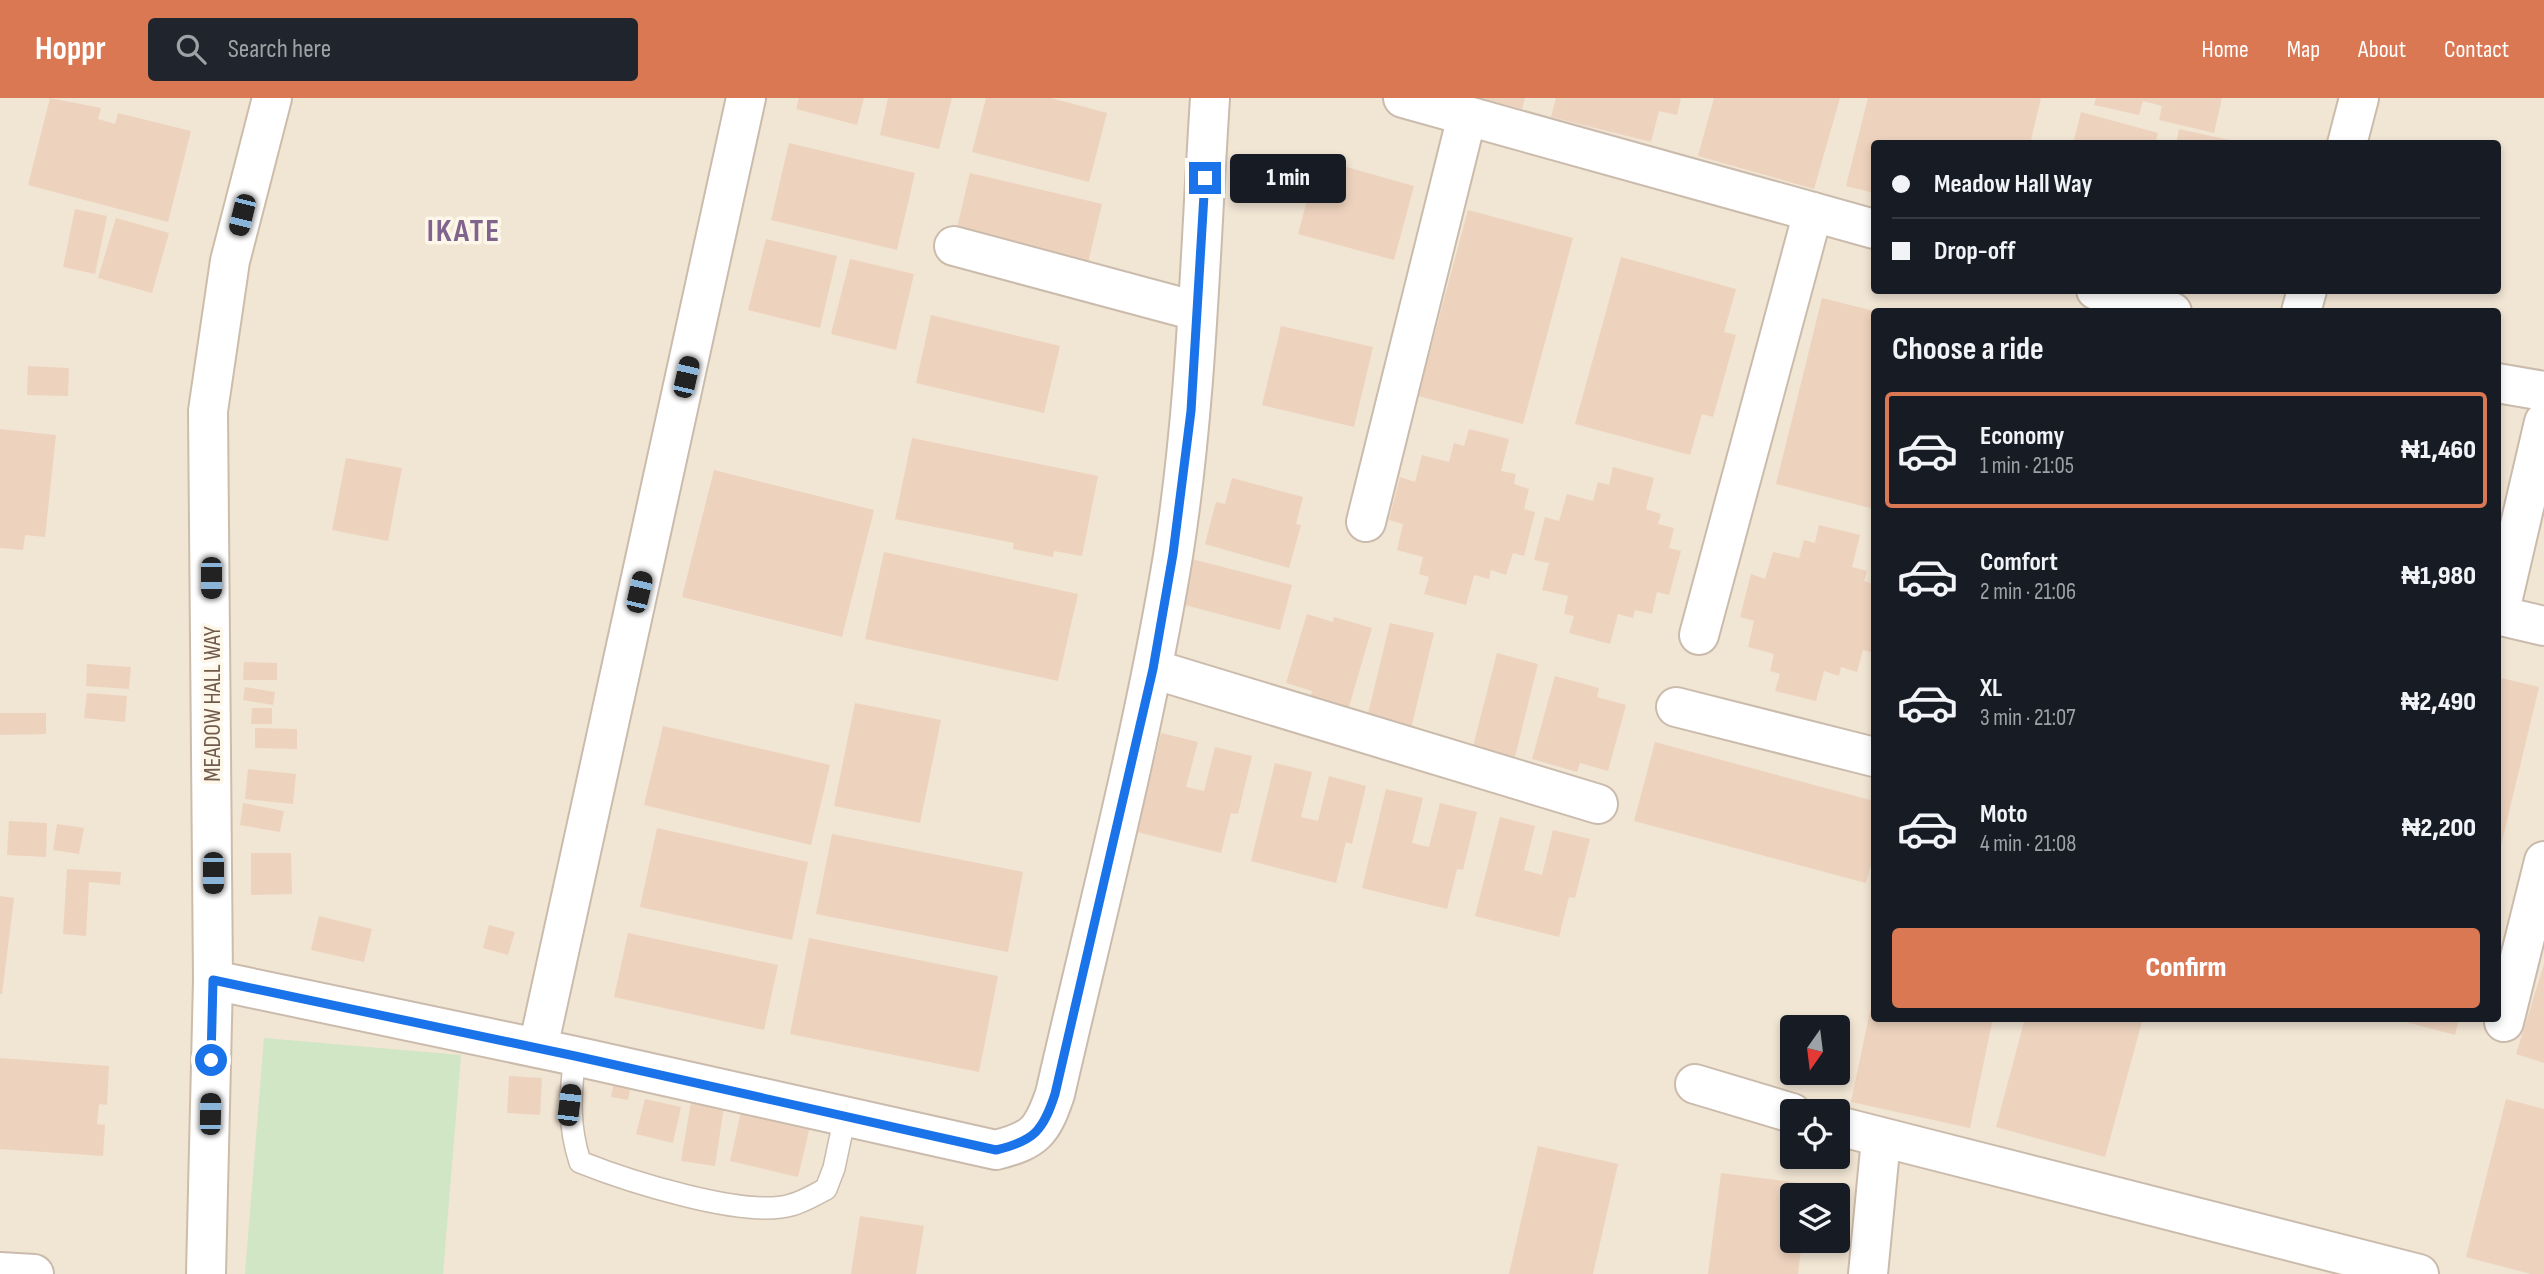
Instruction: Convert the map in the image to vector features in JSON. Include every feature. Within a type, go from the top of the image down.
[{"type":"street","name":"MEADOW HALL WAY","points":[[206,1274],[213,980],[208,411],[230,261],[272,98]]},
{"type":"street","points":[[538,1048],[746,98]]},
{"type":"street","points":[[213,980],[575,1056],[996,1150],[1025,1143],[1046,1121],[1153,669],[1173,554],[1191,411],[1210,98]]},
{"type":"street","points":[[1404,98],[1871,228]]},
{"type":"street","points":[[2348,140],[2359,98]]},
{"type":"street","points":[[1366,522],[1467,116]]},
{"type":"street","points":[[1699,635],[1813,212]]},
{"type":"street","points":[[954,246],[1196,311]]},
{"type":"street","points":[[2110,294],[2158,308]]},
{"type":"street","points":[[2501,384],[2544,391]]},
{"type":"street","points":[[2501,602],[2544,422]]},
{"type":"street","points":[[2501,616],[2544,626]]},
{"type":"street","points":[[1153,669],[1598,804]]},
{"type":"street","points":[[1676,707],[1871,756]]},
{"type":"street","points":[[2504,1022],[2544,861]]},
{"type":"street","points":[[1695,1084],[1780,1109]]},
{"type":"street","points":[[1850,1130],[2419,1274]]},
{"type":"street","points":[[1868,1274],[1881,1139]]},
{"type":"street","points":[[0,1272],[34,1274]]},
{"type":"lane","points":[[575,1056],[569,1105],[571,1136],[580,1162],[621,1179],[746,1207],[789,1206],[826,1189],[834,1168],[845,1116]]},
{"type":"shaded area","name":"IKATE","points":[[0,98],[2544,98],[2544,1274],[0,1274]]},
{"type":"green space","points":[[264,1038],[461,1055],[443,1274],[245,1274]]},
{"type":"building","points":[[50,98],[101,108],[98,119],[115,124],[118,113],[191,131],[168,222],[28,185]]},
{"type":"building","points":[[799,98],[864,98],[857,125],[796,109]]},
{"type":"building","points":[[888,98],[952,98],[939,149],[880,135]]},
{"type":"building","points":[[986,98],[1051,98],[1107,113],[1089,182],[972,152]]},
{"type":"building","points":[[1480,98],[1525,98],[1522,109]]},
{"type":"building","points":[[1556,98],[1681,98],[1677,115],[1659,111],[1651,142],[1551,117]]},
{"type":"building","points":[[1714,98],[1840,98],[1814,189],[1698,156]]},
{"type":"building","points":[[1868,98],[2041,98],[2031,140],[1871,140],[1871,192],[1846,186]]},
{"type":"building","points":[[2096,98],[2222,98],[2214,133],[2159,120],[2162,106],[2143,101],[2139,115],[2094,105]]},
{"type":"building","points":[[2081,112],[2158,133],[2156,140],[2074,140]]},
{"type":"building","points":[[2179,129],[2230,140],[2177,140]]},
{"type":"building","points":[[789,143],[915,173],[897,250],[771,220]]},
{"type":"building","points":[[1318,159],[1414,186],[1394,260],[1298,234]]},
{"type":"building","points":[[970,173],[1102,204],[1087,267],[955,236]]},
{"type":"building","points":[[75,209],[107,216],[95,274],[63,267]]},
{"type":"building","points":[[1468,210],[1573,238],[1523,424],[1418,396]]},
{"type":"building","points":[[116,218],[169,233],[152,293],[98,278]]},
{"type":"building","points":[[766,239],[837,256],[820,328],[748,310]]},
{"type":"building","points":[[1621,257],[1736,289],[1724,332],[1736,335],[1713,417],[1702,414],[1690,455],[1575,424]]},
{"type":"building","points":[[850,259],[914,274],[896,350],[831,334]]},
{"type":"building","points":[[1822,298],[1871,310],[1871,508],[1776,484]]},
{"type":"building","points":[[931,315],[1060,346],[1044,413],[916,383]]},
{"type":"building","points":[[1281,326],[1373,347],[1354,427],[1262,405]]},
{"type":"building","points":[[28,366],[69,368],[68,396],[27,395]]},
{"type":"building","points":[[0,429],[56,435],[45,537],[25,535],[23,550],[0,548]]},
{"type":"building","points":[[1469,429],[1509,439],[1501,471],[1516,474],[1514,484],[1529,489],[1524,509],[1535,512],[1524,556],[1513,553],[1506,575],[1491,570],[1489,579],[1474,575],[1466,605],[1424,594],[1429,577],[1419,574],[1423,557],[1397,550],[1403,524],[1389,520],[1400,477],[1415,482],[1422,455],[1449,462],[1454,443],[1464,446]]},
{"type":"building","points":[[912,438],[1098,476],[1082,556],[1054,551],[1053,557],[1013,549],[1014,543],[895,519]]},
{"type":"building","points":[[346,458],[402,468],[388,541],[332,530]]},
{"type":"building","points":[[1613,467],[1654,478],[1646,509],[1661,514],[1658,524],[1674,528],[1669,548],[1681,551],[1669,595],[1657,592],[1652,614],[1635,610],[1633,618],[1618,614],[1610,644],[1569,633],[1574,616],[1564,614],[1568,596],[1542,590],[1549,563],[1534,560],[1545,517],[1559,521],[1567,494],[1593,501],[1598,482],[1609,485]]},
{"type":"building","points":[[714,470],[874,510],[842,637],[682,597]]},
{"type":"building","points":[[1232,478],[1303,497],[1296,524],[1301,525],[1289,568],[1205,544],[1216,502],[1225,504]]},
{"type":"building","points":[[1819,525],[1860,535],[1852,567],[1867,571],[1864,581],[1871,583],[1871,652],[1863,650],[1857,672],[1841,667],[1839,676],[1824,671],[1816,701],[1775,691],[1780,674],[1770,671],[1774,654],[1748,647],[1754,621],[1740,617],[1751,574],[1765,579],[1773,552],[1799,558],[1804,540],[1815,543]]},
{"type":"building","points":[[884,552],[1078,594],[1058,681],[865,639]]},
{"type":"building","points":[[1192,559],[1292,585],[1280,630],[1181,604]]},
{"type":"building","points":[[1307,614],[1333,622],[1334,617],[1372,628],[1348,710],[1310,699],[1312,691],[1286,683]]},
{"type":"building","points":[[1390,623],[1434,633],[1409,737],[1365,726]]},
{"type":"building","points":[[1497,653],[1538,664],[1513,765],[1471,754]]},
{"type":"building","points":[[244,662],[277,663],[277,680],[243,680]]},
{"type":"building","points":[[87,664],[131,667],[129,689],[86,686]]},
{"type":"building","points":[[1555,676],[1599,688],[1597,697],[1626,705],[1608,771],[1580,763],[1577,772],[1532,759]]},
{"type":"building","points":[[2501,678],[2539,687],[2501,845]]},
{"type":"building","points":[[245,687],[275,692],[273,705],[243,700]]},
{"type":"building","points":[[87,693],[127,696],[125,722],[84,718]]},
{"type":"building","points":[[855,703],[941,720],[920,823],[834,806]]},
{"type":"building","points":[[252,708],[272,708],[272,724],[251,724]]},
{"type":"building","points":[[0,713],[46,713],[46,734],[0,735]]},
{"type":"building","points":[[663,726],[830,765],[811,845],[644,805]]},
{"type":"building","points":[[255,728],[297,729],[297,749],[255,748]]},
{"type":"building","points":[[1161,733],[1198,742],[1186,787],[1204,791],[1215,747],[1252,756],[1238,814],[1231,813],[1221,853],[1137,832]]},
{"type":"building","points":[[1655,742],[1871,800],[1871,864],[1866,883],[1634,821]]},
{"type":"building","points":[[1275,763],[1312,772],[1301,817],[1318,821],[1329,776],[1366,786],[1352,844],[1346,842],[1336,883],[1251,861]]},
{"type":"building","points":[[248,769],[296,774],[293,804],[245,799]]},
{"type":"building","points":[[1386,789],[1423,798],[1412,843],[1429,847],[1440,803],[1477,812],[1463,870],[1457,869],[1447,909],[1362,888]]},
{"type":"building","points":[[243,803],[284,811],[280,832],[240,825]]},
{"type":"building","points":[[1500,817],[1535,826],[1524,870],[1542,875],[1553,830],[1590,839],[1575,898],[1569,897],[1559,937],[1475,916]]},
{"type":"building","points":[[9,821],[47,823],[46,857],[7,855]]},
{"type":"building","points":[[57,824],[84,828],[79,854],[53,850]]},
{"type":"building","points":[[657,828],[808,862],[792,940],[640,907]]},
{"type":"building","points":[[832,834],[1023,872],[1008,952],[816,914]]},
{"type":"building","points":[[251,853],[291,853],[292,894],[251,895]]},
{"type":"building","points":[[67,869],[121,872],[120,885],[89,882],[86,936],[63,934]]},
{"type":"building","points":[[0,896],[14,898],[2,994],[0,994]]},
{"type":"building","points":[[319,916],[372,929],[364,962],[311,950]]},
{"type":"building","points":[[489,925],[515,932],[508,955],[483,948]]},
{"type":"building","points":[[628,933],[778,965],[764,1030],[614,997]]},
{"type":"building","points":[[809,938],[998,976],[979,1072],[790,1034]]},
{"type":"building","points":[[2544,964],[2544,1063],[2516,1054]]},
{"type":"building","points":[[1871,1007],[1871,1022],[1992,1022],[1970,1128],[1851,1102]]},
{"type":"building","points":[[2024,1022],[2142,1022],[2105,1157],[1996,1127]]},
{"type":"building","points":[[2406,1022],[2458,1022],[2455,1035]]},
{"type":"building","points":[[0,1058],[109,1066],[107,1105],[99,1104],[97,1124],[105,1125],[103,1156],[0,1149]]},
{"type":"building","points":[[509,1076],[542,1078],[540,1115],[507,1113]]},
{"type":"building","points":[[615,1077],[632,1080],[628,1100],[611,1097]]},
{"type":"building","points":[[645,1099],[681,1107],[673,1143],[636,1134]]},
{"type":"building","points":[[2506,1099],[2544,1109],[2544,1274],[2531,1274],[2466,1257]]},
{"type":"building","points":[[691,1102],[724,1107],[715,1166],[681,1161]]},
{"type":"building","points":[[742,1107],[811,1122],[798,1177],[730,1161]]},
{"type":"building","points":[[1538,1146],[1618,1164],[1593,1274],[1509,1274]]},
{"type":"building","points":[[1721,1173],[1801,1183],[1780,1183],[1780,1253],[1801,1253],[1798,1274],[1708,1274]]},
{"type":"building","points":[[860,1216],[924,1226],[916,1274],[851,1274]]},
{"type":"district","name":"IKATE","points":[[464,231]]},
{"type":"route","points":[[211,1060],[213,980],[575,1056],[996,1150],[1025,1143],[1046,1121],[1055,1094],[1153,669],[1173,554],[1191,411],[1205,178]]}]
